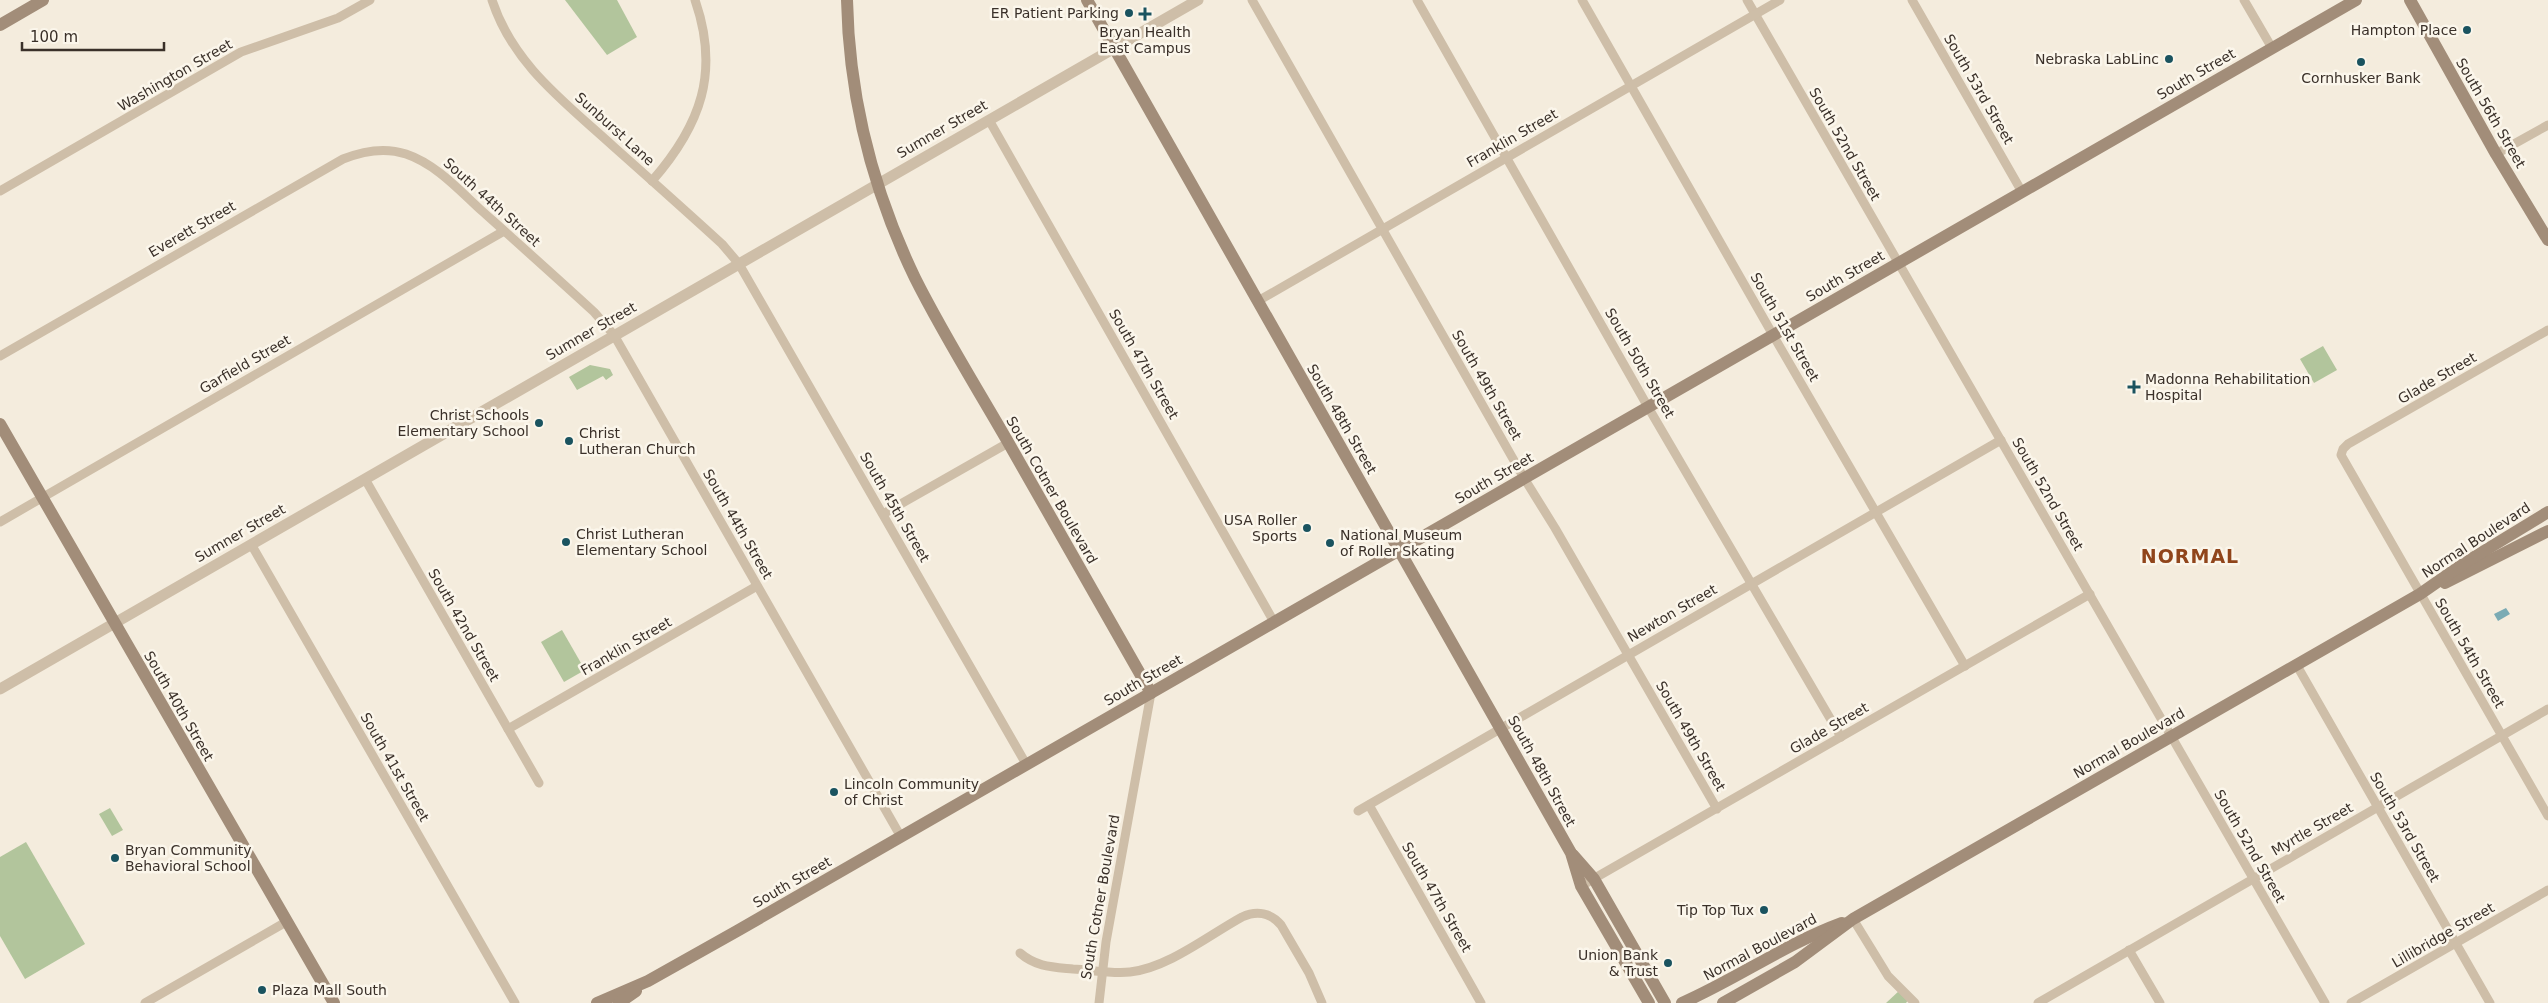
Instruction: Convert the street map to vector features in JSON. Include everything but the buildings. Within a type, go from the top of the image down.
[{"type":"main road","points":[[0,25],[43,0]]},
{"type":"main road","name":"South Cotner Boulevard","points":[[847,0],[855,90],[863,132],[895,233],[915,277],[1151,693]]},
{"type":"main road","name":"South 48th Street","points":[[1087,0],[1501,728],[1571,853],[1582,886],[1649,1003]]},
{"type":"main road","name":"South Street","points":[[597,1003],[648,981],[2356,0]]},
{"type":"main road","name":"South 56th Street","points":[[2410,0],[2496,154],[2548,240]]},
{"type":"main road","name":"South 40th Street","points":[[0,424],[334,1003]]},
{"type":"main road","name":"Normal Boulevard","points":[[2420,594],[2466,562],[2548,512]]},
{"type":"main road","name":"Normal Boulevard","points":[[1723,1003],[1802,957],[1853,919],[2296,664],[2420,594],[2483,565],[2548,531]]},
{"type":"main road","name":"South 48th Street","points":[[1571,853],[1594,879],[1665,1003]]},
{"type":"main road","name":"Normal Boulevard","points":[[1682,1003],[1725,983],[1805,938],[1853,919]]},
{"type":"main road","name":"South Street","points":[[619,1003],[648,981]]},
{"type":"street","name":"Washington Street","points":[[0,191],[241,52],[338,18],[370,0]]},
{"type":"street","name":"Sunburst Lane","points":[[492,0],[505,32],[528,67],[722,244],[739,264]]},
{"type":"street","points":[[652,180],[684,141],[703,91],[706,53],[704,32],[695,0]]},
{"type":"street","name":"Sumner Street","points":[[0,689],[1198,0]]},
{"type":"street","name":"South 49th Street","points":[[1252,0],[1524,478],[1717,809]]},
{"type":"street","name":"South 50th Street","points":[[1417,0],[1648,407],[1841,737]]},
{"type":"street","name":"South 51st Street","points":[[1582,0],[1773,335],[1966,666]]},
{"type":"street","name":"South 52nd Street","points":[[1747,0],[1897,264],[2001,440],[2325,1003]]},
{"type":"street","name":"Franklin Street","points":[[1258,301],[1780,0]]},
{"type":"street","name":"South 53rd Street","points":[[1912,0],[2022,192]]},
{"type":"street","points":[[2244,0],[2272,48]]},
{"type":"street","name":"South 47th Street","points":[[989,120],[1274,622]]},
{"type":"street","points":[[2496,154],[2548,125]]},
{"type":"street","name":"Everett Street","points":[[0,356],[343,159],[372,151],[406,154]]},
{"type":"street","name":"South 44th Street","points":[[406,154],[431,167],[594,312],[614,335],[901,836]]},
{"type":"street","name":"Garfield Street","points":[[0,522],[504,231]]},
{"type":"street","name":"South 45th Street","points":[[739,264],[1026,764]]},
{"type":"street","name":"Glade Street","points":[[2342,452],[2348,444],[2548,330]]},
{"type":"street","name":"Newton Street","points":[[1358,811],[2001,440]]},
{"type":"street","points":[[883,514],[1008,442]]},
{"type":"street","name":"South 54th Street","points":[[2342,452],[2343,462],[2548,816]]},
{"type":"street","name":"South 42nd Street","points":[[365,479],[539,783]]},
{"type":"street","name":"South 41st Street","points":[[251,544],[515,1003]]},
{"type":"street","name":"Franklin Street","points":[[508,730],[757,586]]},
{"type":"street","name":"Glade Street","points":[[1582,886],[2090,594]]},
{"type":"street","name":"South 53rd Street","points":[[2296,664],[2490,1003]]},
{"type":"street","name":"South Cotner Boulevard","points":[[1099,1003],[1101,971],[1151,693]]},
{"type":"street","name":"Myrtle Street","points":[[2038,1003],[2548,709]]},
{"type":"street","name":"South 47th Street","points":[[1369,805],[1481,1003]]},
{"type":"street","name":"Lillibridge Street","points":[[2352,1003],[2548,890]]},
{"type":"street","points":[[1020,953],[1035,964],[1044,966],[1124,973],[1147,969],[1183,952],[1242,917],[1256,913],[1269,915],[1276,919],[1285,931],[1312,978],[1322,1003]]},
{"type":"street","points":[[1853,919],[1888,976],[1915,1003]]},
{"type":"street","points":[[145,1003],[286,922]]},
{"type":"street","points":[[2129,950],[2160,1003]]},
{"type":"green space","points":[[565,0],[617,0],[637,37],[607,55]]},
{"type":"green space","points":[[2323,346],[2337,370],[2314,383],[2300,359]]},
{"type":"green space","points":[[590,365],[610,369],[613,375],[606,380],[603,376],[577,390],[569,377]]},
{"type":"green space","points":[[562,630],[585,670],[564,682],[541,642]]},
{"type":"green space","points":[[110,808],[123,830],[112,836],[99,814]]},
{"type":"green space","points":[[26,842],[85,944],[25,979],[0,936],[0,857]]},
{"type":"green space","points":[[1900,990],[1909,999],[1906,1003],[1886,1003]]},
{"type":"water","points":[[2506,608],[2510,614],[2498,621],[2494,614]]},
{"type":"place","name":"ER Patient Parking","points":[[1129,13]]},
{"type":"place","name":"Bryan Health East Campus","points":[[1145,14]]},
{"type":"place","name":"Hampton Place","points":[[2467,30]]},
{"type":"place","name":"Nebraska LabLinc","points":[[2169,59]]},
{"type":"place","name":"Cornhusker Bank","points":[[2361,62]]},
{"type":"place","name":"Madonna Rehabilitation Hospital","points":[[2134,387]]},
{"type":"place","name":"Christ Schools Elementary School","points":[[539,423]]},
{"type":"place","name":"Christ Lutheran Church","points":[[569,441]]},
{"type":"place","name":"USA Roller Sports","points":[[1307,528]]},
{"type":"place","name":"Christ Lutheran Elementary School","points":[[566,542]]},
{"type":"place","name":"National Museum of Roller Skating","points":[[1330,543]]},
{"type":"place","name":"Lincoln Community of Christ","points":[[834,792]]},
{"type":"place","name":"Bryan Community Behavioral School","points":[[115,858]]},
{"type":"place","name":"Tip Top Tux","points":[[1764,910]]},
{"type":"place","name":"Union Bank & Trust","points":[[1668,963]]},
{"type":"place","name":"Plaza Mall South","points":[[262,990]]},
{"type":"district","name":"NORMAL","points":[[2190,556]]}]
